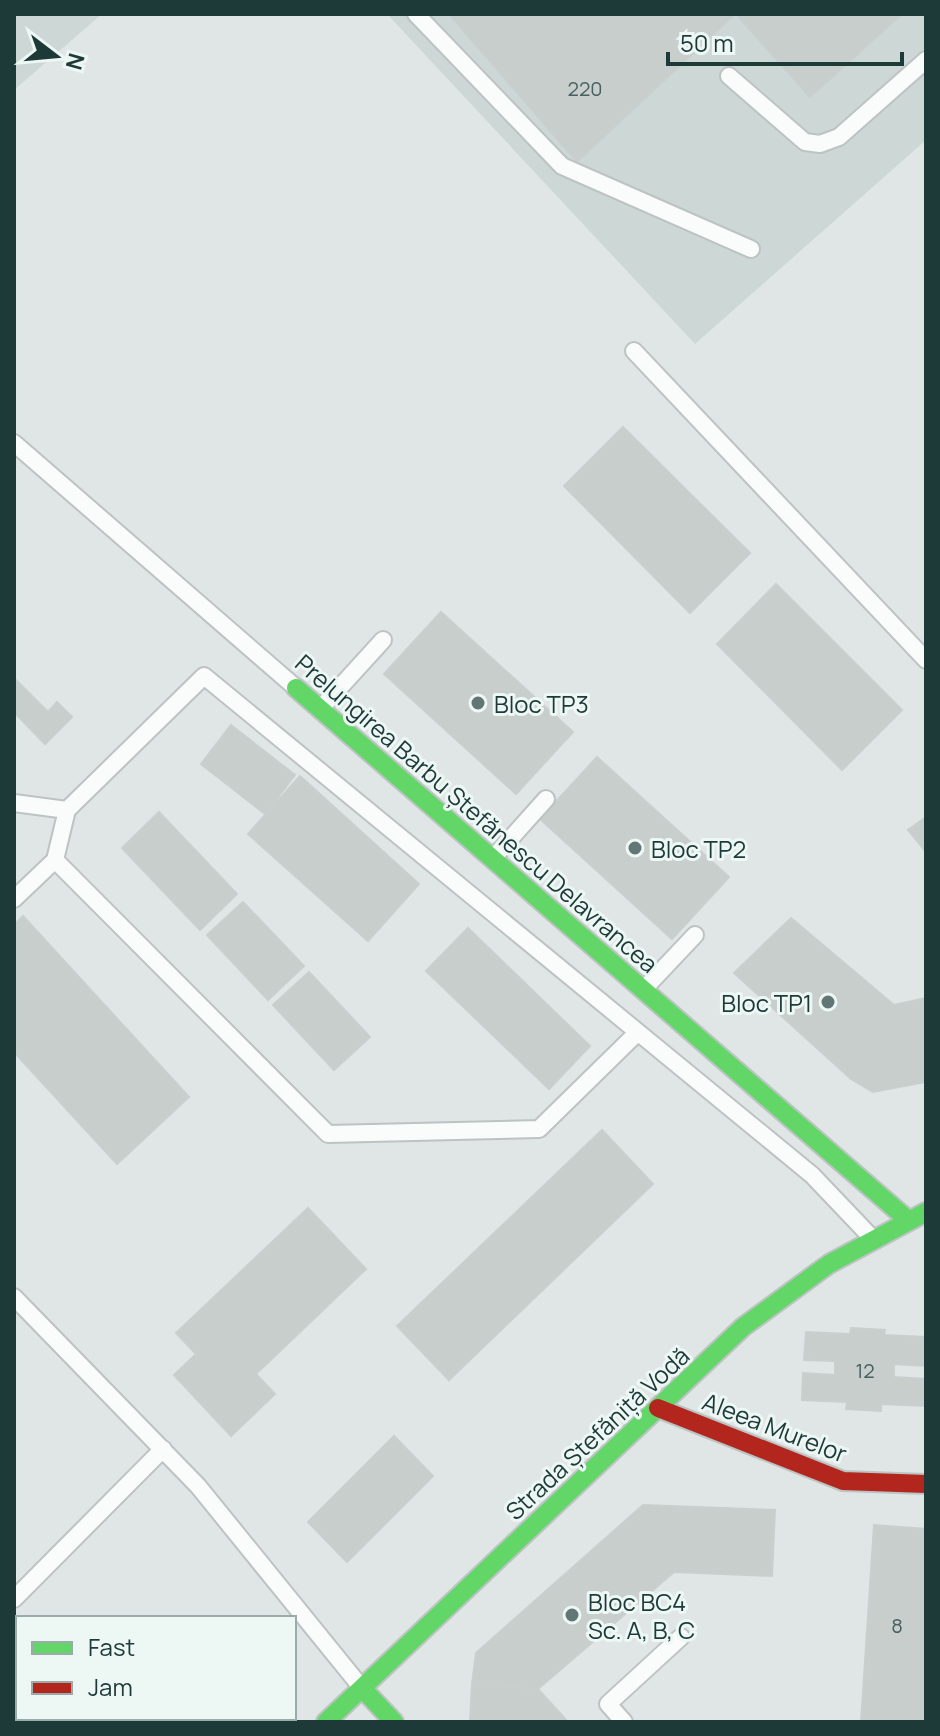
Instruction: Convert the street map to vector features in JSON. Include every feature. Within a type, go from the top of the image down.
[{"type":"street","name":"Prelungirea Barbu Ștefănescu Delavrancea","points":[[296,688],[908,1220]]},
{"type":"street","name":"Strada Ștefăniță Vodă","points":[[326,1722],[743,1327],[829,1264],[926,1212]]},
{"type":"street","name":"Aleea Murelor","points":[[658,1408],[843,1481],[926,1484]]},
{"type":"street","points":[[362,1688],[394,1722]]},
{"type":"lane","points":[[416,14],[562,166],[751,249]]},
{"type":"lane","points":[[729,76],[805,142],[820,144],[839,137],[926,60]]},
{"type":"lane","points":[[634,351],[926,660]]},
{"type":"lane","name":"Prelungirea Barbu Ștefănescu Delavrancea","points":[[14,443],[296,688]]},
{"type":"lane","points":[[320,709],[383,640]]},
{"type":"lane","points":[[14,899],[55,860],[67,810],[204,676],[812,1175],[873,1239]]},
{"type":"lane","points":[[492,859],[546,799]]},
{"type":"lane","points":[[14,803],[67,810]]},
{"type":"lane","points":[[55,860],[328,1134],[539,1129],[638,1032]]},
{"type":"lane","points":[[643,990],[695,935]]},
{"type":"lane","points":[[14,1297],[163,1449],[217,1509],[362,1688]]},
{"type":"lane","points":[[14,1599],[163,1449]]},
{"type":"lane","points":[[624,1722],[608,1704],[681,1637]]},
{"type":"shaded area","points":[[14,14],[102,14],[14,90]]},
{"type":"shaded area","points":[[387,14],[926,14],[926,140],[695,344]]},
{"type":"building","points":[[449,14],[735,14],[577,162]]},
{"type":"building","points":[[736,14],[902,14],[810,97]]},
{"type":"building","points":[[623,427],[750,553],[690,613],[564,486]]},
{"type":"building","points":[[776,584],[902,710],[842,770],[717,644]]},
{"type":"building","name":"Bloc TP3","points":[[441,612],[573,732],[516,794],[384,674]]},
{"type":"building","points":[[14,678],[48,712],[57,702],[72,717],[45,744],[14,712]]},
{"type":"building","points":[[231,725],[295,775],[265,814],[201,764]]},
{"type":"building","name":"Bloc TP2","points":[[597,757],[729,877],[672,939],[540,819]]},
{"type":"building","points":[[300,776],[419,884],[368,941],[248,834]]},
{"type":"building","points":[[159,812],[237,894],[200,930],[122,848]]},
{"type":"building","points":[[926,817],[926,852],[908,830]]},
{"type":"building","points":[[243,902],[304,966],[268,1000],[207,935]]},
{"type":"building","points":[[23,916],[189,1097],[117,1164],[14,1052],[14,925]]},
{"type":"building","name":"Bloc TP1","points":[[791,918],[894,1005],[926,998],[926,1082],[873,1092],[851,1079],[734,973]]},
{"type":"building","points":[[468,928],[590,1046],[549,1089],[426,971]]},
{"type":"building","points":[[309,972],[370,1037],[334,1070],[273,1005]]},
{"type":"building","points":[[602,1130],[653,1184],[449,1380],[397,1326]]},
{"type":"building","points":[[308,1208],[366,1269],[256,1374],[275,1394],[231,1436],[174,1375],[196,1354],[176,1333]]},
{"type":"building","points":[[851,1328],[885,1330],[884,1335],[926,1337],[926,1366],[894,1364],[894,1377],[926,1379],[926,1406],[881,1404],[881,1411],[846,1409],[847,1402],[802,1400],[803,1373],[835,1375],[835,1361],[804,1360],[806,1332],[850,1334]]},
{"type":"building","points":[[394,1436],[433,1476],[347,1562],[308,1522]]},
{"type":"building","name":"Bloc BC4 Sc. A, B, C","points":[[643,1505],[775,1510],[772,1576],[674,1572],[538,1689],[472,1684],[476,1653]]},
{"type":"building","points":[[874,1525],[926,1529],[926,1722],[861,1722]]},
{"type":"building","points":[[472,1684],[538,1689],[568,1722],[470,1722]]},
{"type":"traffic: fast","points":[[296,688],[908,1220]]},
{"type":"traffic: fast","points":[[326,1722],[743,1327],[829,1264],[926,1212]]},
{"type":"traffic: fast","points":[[362,1688],[394,1722]]},
{"type":"traffic: jam","points":[[658,1408],[843,1481],[926,1484]]},
{"type":"place","name":"Bloc TP3","points":[[478,703]]},
{"type":"place","name":"Bloc TP2","points":[[635,848]]},
{"type":"place","name":"Bloc TP1","points":[[828,1002]]},
{"type":"place","name":"Bloc BC4 Sc. A, B, C","points":[[572,1615]]}]
